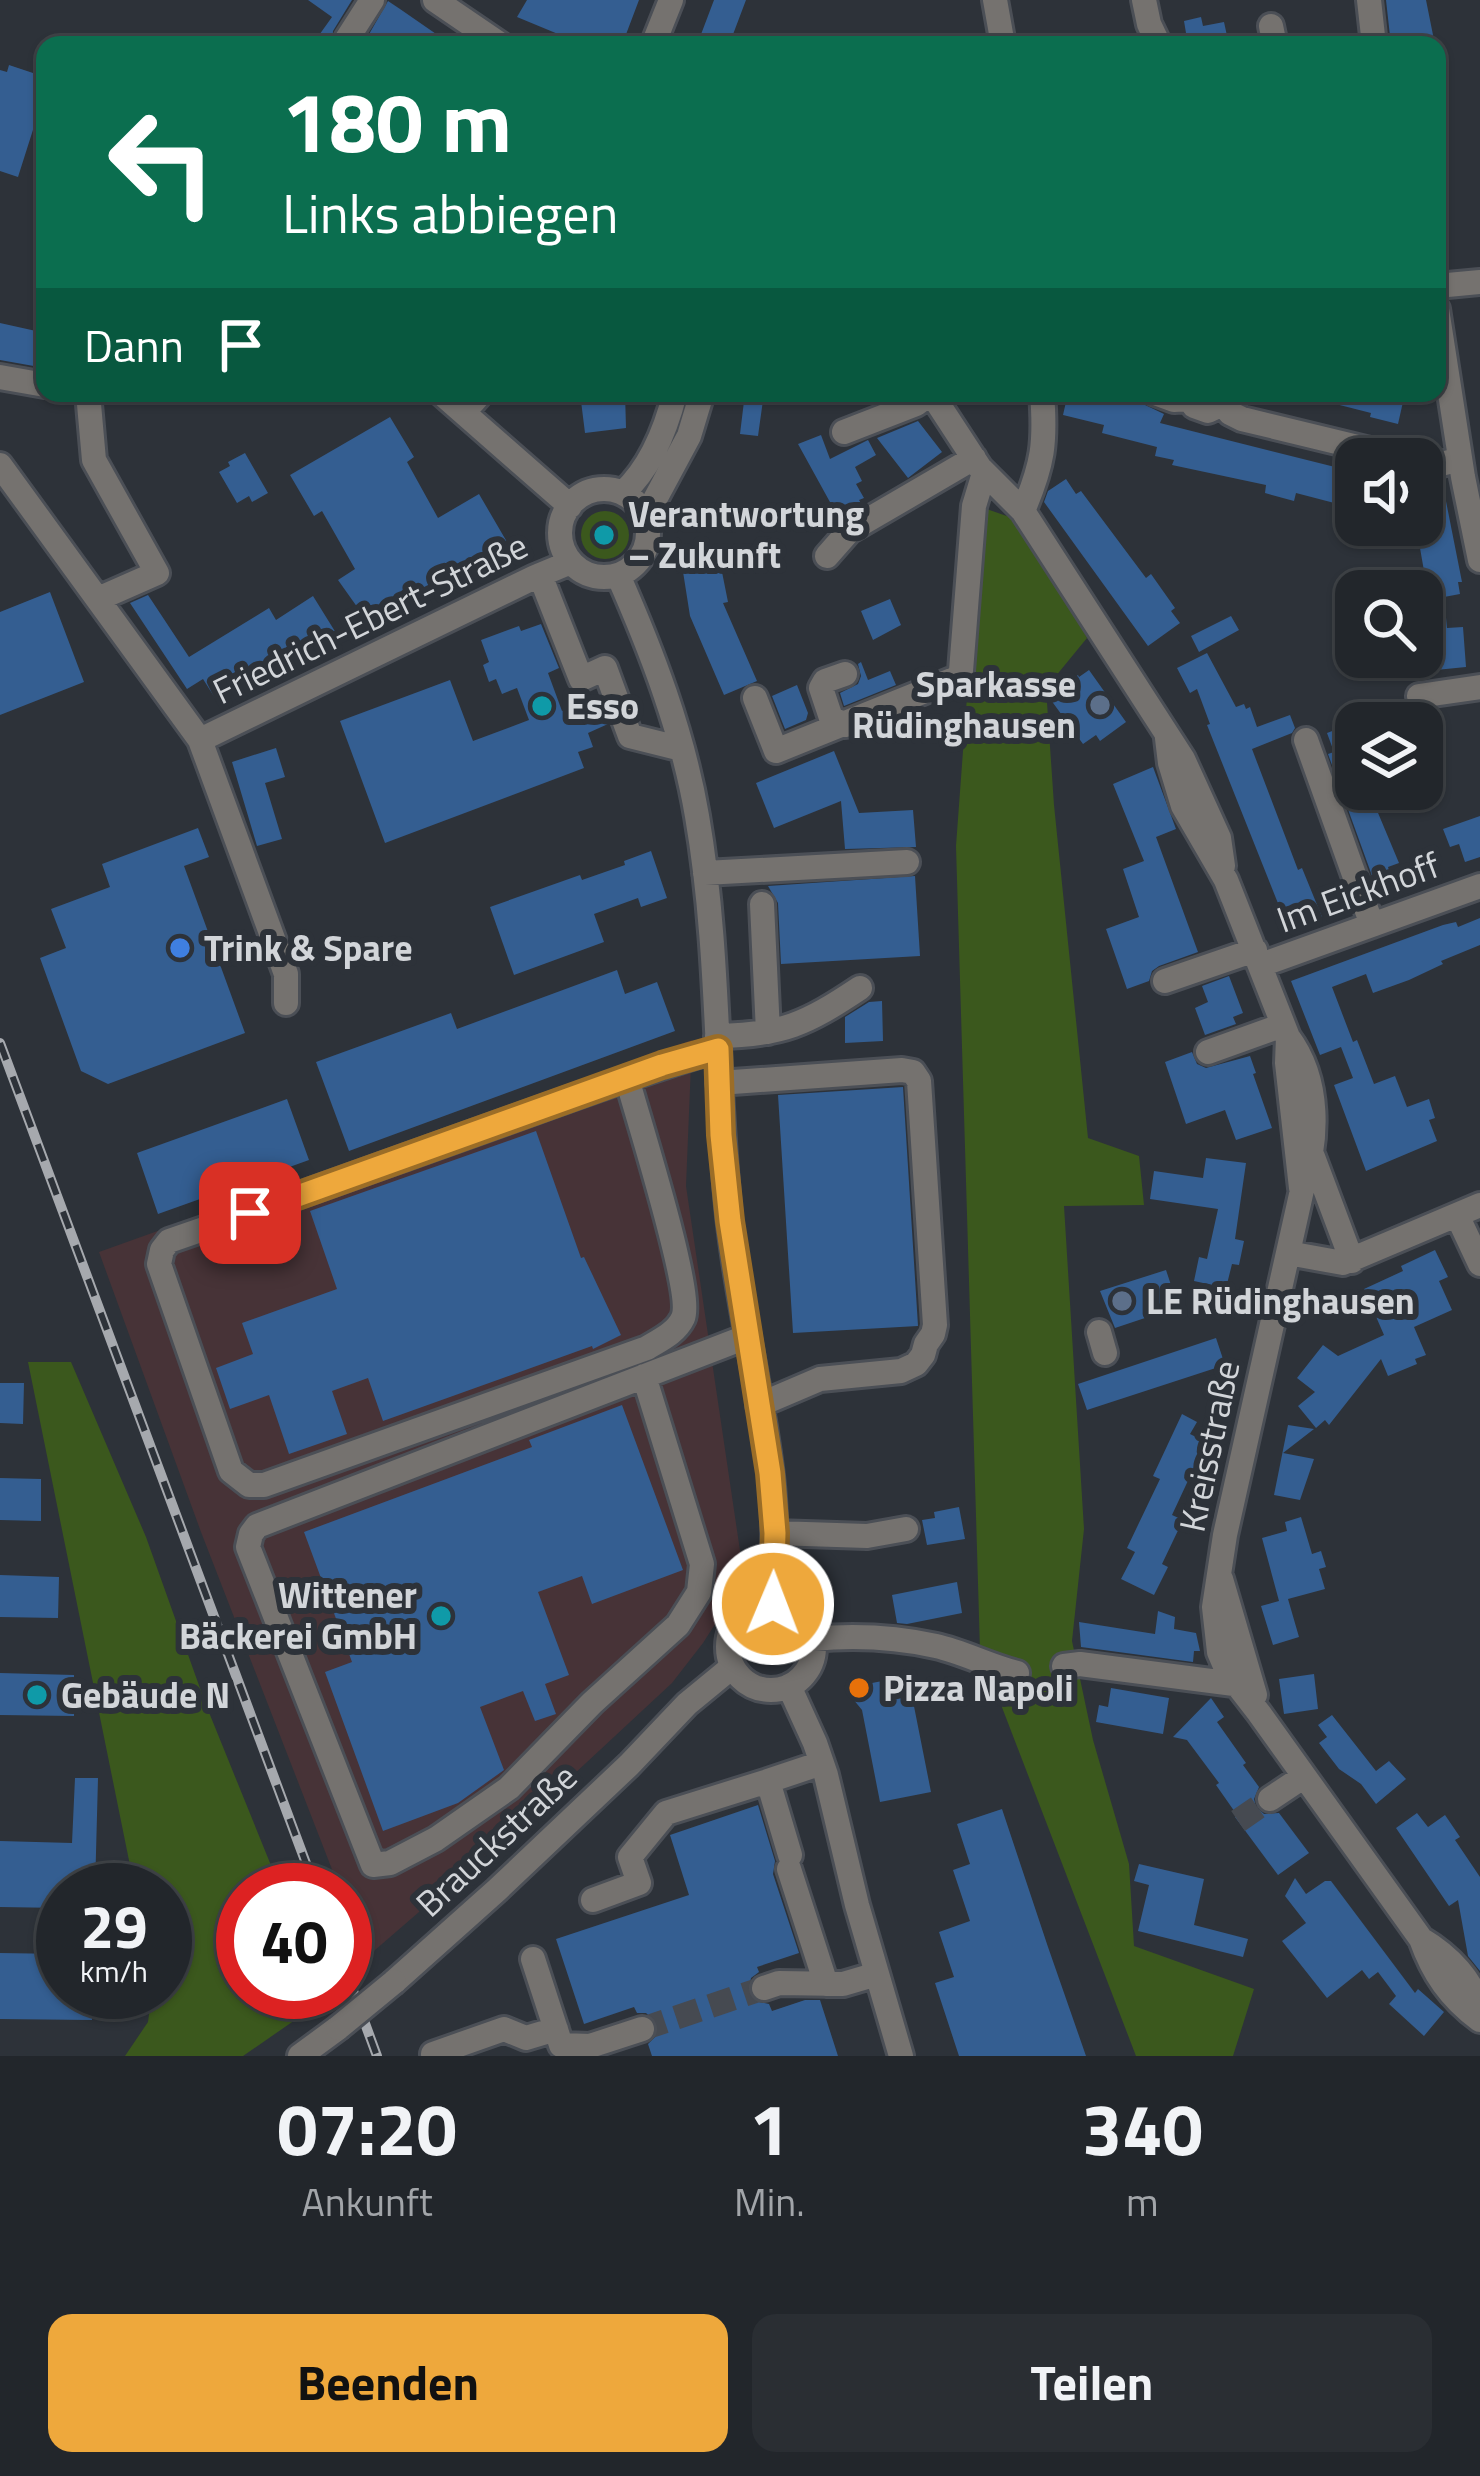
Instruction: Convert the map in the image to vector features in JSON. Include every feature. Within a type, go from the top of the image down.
[{"type":"street","points":[[359,0],[339,32],[373,0]]},
{"type":"street","points":[[657,36],[671,0]]},
{"type":"street","points":[[994,0],[1001,36]]},
{"type":"street","points":[[1144,0],[1155,36]]},
{"type":"street","points":[[1369,0],[1373,36]]},
{"type":"street","points":[[1446,285],[1480,282]]},
{"type":"street","points":[[1446,367],[1480,560]]},
{"type":"street","points":[[0,377],[36,383]]},
{"type":"street","points":[[89,402],[94,460],[157,574],[98,599]]},
{"type":"street","points":[[623,494],[641,476],[672,402]]},
{"type":"street","points":[[645,518],[689,436],[699,402]]},
{"type":"street","points":[[844,433],[919,402]]},
{"type":"street","name":"Kreisstraße","points":[[937,402],[979,465],[1023,511],[1166,737],[1183,806],[1226,880],[1286,1031],[1302,1056],[1313,1111],[1313,1156],[1225,1535],[1214,1628],[1219,1652],[1421,1939],[1432,1967],[1463,2008],[1480,2016]]},
{"type":"street","points":[[1023,511],[1039,472],[1045,428],[1043,402]]},
{"type":"street","points":[[1194,402],[1208,411],[1221,402]]},
{"type":"street","points":[[1226,402],[1230,413],[1242,418],[1335,441]]},
{"type":"street","name":"Friedrich-Ebert-Straße","points":[[472,403],[512,458],[570,506],[560,528],[564,552],[572,562],[593,576],[618,574]]},
{"type":"street","points":[[1443,464],[1460,459]]},
{"type":"street","name":"Friedrich-Ebert-Straße","points":[[0,465],[200,740],[286,974],[286,1003]]},
{"type":"street","points":[[836,555],[849,531],[979,465]]},
{"type":"street","points":[[755,698],[776,752],[952,682],[961,671],[979,465]]},
{"type":"street","points":[[570,506],[594,490],[609,490],[623,494],[645,518],[646,546],[631,568],[618,574],[657,670],[697,815],[730,1221],[770,1473],[775,1533],[773,1604]]},
{"type":"street","name":"Friedrich-Ebert-Straße","points":[[200,740],[572,562]]},
{"type":"street","points":[[540,575],[581,679],[605,668],[630,736],[682,749]]},
{"type":"street","points":[[845,674],[825,681],[821,688],[831,718],[845,724]]},
{"type":"street","points":[[1419,696],[1480,687]]},
{"type":"street","points":[[1306,740],[1372,925]]},
{"type":"street","points":[[705,873],[907,862]]},
{"type":"street","name":"Im Eickhoff","points":[[1165,981],[1372,925],[1480,886]]},
{"type":"street","points":[[763,904],[768,1032]]},
{"type":"street","points":[[627,1078],[682,1276],[685,1314],[673,1332],[646,1348],[264,1485],[249,1485],[231,1472],[159,1264],[169,1241],[718,1042],[787,1029],[860,988]]},
{"type":"street","points":[[1208,1052],[1286,1031]]},
{"type":"street","name":"Kreisstraße","points":[[1286,1031],[1302,1190]]},
{"type":"street","points":[[719,1083],[902,1070],[914,1072],[920,1082],[935,1324],[923,1355],[901,1371],[820,1379],[759,1405]]},
{"type":"street","points":[[1313,1156],[1352,1261]]},
{"type":"street","points":[[1288,1253],[1352,1261],[1468,1210],[1480,1264]]},
{"type":"street","points":[[644,1376],[702,1564],[699,1592],[678,1625],[509,1788],[436,1839],[390,1863],[373,1865],[248,1547],[251,1534],[257,1526],[746,1336]]},
{"type":"street","points":[[775,1533],[867,1536],[906,1528]]},
{"type":"street","points":[[773,1604],[796,1612],[813,1639],[813,1655],[802,1676],[778,1690],[754,1687],[739,1676],[728,1647],[732,1628],[746,1612],[773,1604]]},
{"type":"street","points":[[813,1639],[857,1635],[938,1646],[1017,1672]]},
{"type":"street","points":[[1064,1666],[1242,1682]]},
{"type":"street","name":"Brauckstraße","points":[[300,2056],[394,1982],[497,1890],[687,1704],[733,1667]]},
{"type":"street","points":[[789,1686],[822,1762],[856,1905],[901,2056]]},
{"type":"street","points":[[593,1900],[649,1880],[630,1857],[666,1813],[822,1762]]},
{"type":"street","points":[[1270,1799],[1303,1777]]},
{"type":"street","points":[[768,1780],[826,1984]]},
{"type":"street","points":[[533,1959],[562,2045],[590,2046],[642,2029]]},
{"type":"street","points":[[764,1988],[779,1983],[842,1984],[877,1974]]},
{"type":"street","points":[[433,2054],[503,2030],[526,2038],[556,2029]]},
{"type":"shaded area","points":[[692,1040],[686,1186],[742,1564],[726,1607],[672,1683],[515,1829],[372,1953],[372,1863],[330,1863],[99,1252]]},
{"type":"green space","points":[[981,507],[1029,524],[1087,638],[1046,688],[1054,805],[1088,1138],[1139,1156],[1144,1205],[1064,1206],[1084,1529],[1072,1641],[1093,1740],[1129,1864],[1134,1946],[1254,1989],[1233,2056],[1136,2056],[980,1650],[956,846]]},
{"type":"green space","points":[[605,511],[622,518],[629,535],[622,552],[605,559],[588,552],[581,535],[588,518]]},
{"type":"green space","points":[[28,1362],[71,1362],[146,1537],[206,1705],[270,1863],[216,1863],[216,2019],[297,2019],[243,2056],[125,2056],[148,2019],[192,2019],[192,1863],[130,1863]]},
{"type":"building","points":[[308,0],[352,0],[333,36],[318,36],[332,17]]},
{"type":"building","points":[[527,0],[639,0],[625,36],[557,36],[517,17]]},
{"type":"building","points":[[714,0],[746,0],[732,36],[700,36]]},
{"type":"building","points":[[1386,0],[1426,0],[1433,36],[1390,36]]},
{"type":"building","points":[[388,1],[439,36],[368,36]]},
{"type":"building","points":[[1201,17],[1203,26],[1224,22],[1227,36],[1186,36],[1184,21]]},
{"type":"building","points":[[9,65],[36,74],[36,120],[18,177],[0,171],[0,70],[7,72]]},
{"type":"building","points":[[0,323],[36,331],[36,366],[0,360]]},
{"type":"building","points":[[581,402],[625,402],[626,428],[585,433]]},
{"type":"building","points":[[744,402],[763,402],[758,436],[740,434]]},
{"type":"building","points":[[1066,402],[1142,402],[1164,414],[1160,423],[1335,467],[1335,503],[1296,493],[1294,501],[1265,493],[1266,485],[1172,465],[1174,460],[1155,456],[1157,447],[1102,433],[1104,425],[1063,415]]},
{"type":"building","points":[[1328,402],[1403,402],[1398,424],[1370,417],[1371,413]]},
{"type":"building","points":[[390,417],[414,457],[407,462],[438,518],[479,494],[507,542],[465,566],[470,574],[381,616],[378,610],[365,618],[338,580],[355,569],[322,511],[314,516],[290,475]]},
{"type":"building","points":[[918,421],[942,452],[908,478],[877,438]]},
{"type":"building","points":[[821,435],[830,459],[868,440],[876,455],[855,467],[862,481],[856,484],[864,498],[859,500],[862,505],[847,513],[845,508],[836,513],[798,444]]},
{"type":"building","points":[[245,453],[268,493],[252,502],[249,496],[237,503],[219,472]]},
{"type":"building","points":[[1066,479],[1076,494],[1081,491],[1146,578],[1151,574],[1175,608],[1171,611],[1180,623],[1148,646],[1044,502],[1048,491]]},
{"type":"building","points":[[1443,486],[1462,582],[1458,582],[1460,594],[1444,597],[1447,628],[1463,627],[1466,667],[1443,669],[1443,570],[1424,570],[1422,548],[1443,546]]},
{"type":"building","points":[[718,552],[728,602],[723,603],[757,681],[724,695],[690,616],[681,559]]},
{"type":"building","points":[[50,592],[84,682],[0,715],[0,612]]},
{"type":"building","points":[[148,595],[189,657],[269,608],[276,620],[313,596],[336,633],[313,648],[308,640],[215,698],[203,679],[187,689],[130,603]]},
{"type":"building","points":[[890,599],[901,625],[873,640],[861,611]]},
{"type":"building","points":[[1231,616],[1239,630],[1199,652],[1191,636]]},
{"type":"building","points":[[541,624],[559,668],[548,673],[562,711],[598,696],[608,724],[588,733],[593,747],[578,752],[584,768],[385,843],[340,721],[450,680],[473,741],[529,720],[517,688],[502,694],[496,679],[489,682],[483,665],[489,662],[481,640],[519,626],[521,631]]},
{"type":"building","points":[[1207,653],[1236,707],[1250,707],[1257,727],[1290,715],[1295,728],[1252,749],[1298,870],[1302,868],[1322,917],[1289,931],[1197,689],[1190,693],[1177,668]]},
{"type":"building","points":[[861,662],[868,680],[890,671],[896,685],[844,706],[840,693],[858,684]]},
{"type":"building","points":[[1089,670],[1126,722],[1100,741],[1096,735],[1083,744],[1048,696]]},
{"type":"building","points":[[797,685],[808,713],[806,720],[785,729],[772,696]]},
{"type":"building","points":[[1335,730],[1335,773],[1328,754],[1334,752],[1327,733]]},
{"type":"building","points":[[276,748],[285,777],[265,783],[282,839],[257,846],[232,762]]},
{"type":"building","points":[[834,751],[859,813],[913,810],[916,847],[845,849],[841,801],[774,828],[756,783]]},
{"type":"building","points":[[1153,767],[1176,829],[1156,837],[1198,952],[1159,966],[1149,981],[1127,989],[1106,929],[1139,917],[1123,869],[1144,861],[1113,784]]},
{"type":"building","points":[[1348,810],[1377,810],[1399,863],[1388,867],[1391,878],[1375,884]]},
{"type":"building","points":[[1480,816],[1480,857],[1465,862],[1459,844],[1450,847],[1443,829]]},
{"type":"building","points":[[198,828],[209,857],[184,866],[245,1033],[108,1084],[81,1071],[40,958],[66,948],[51,909],[110,887],[102,864]]},
{"type":"building","points":[[651,851],[667,898],[641,907],[638,898],[594,914],[604,942],[514,975],[490,907],[580,875],[582,880]]},
{"type":"building","points":[[915,876],[920,956],[781,964],[778,903],[768,886]]},
{"type":"building","points":[[1480,918],[1480,945],[1409,980],[1373,993],[1366,974],[1332,987],[1374,1084],[1395,1076],[1407,1107],[1429,1099],[1435,1118],[1429,1120],[1437,1141],[1366,1171],[1334,1085],[1353,1078],[1341,1047],[1320,1055],[1291,981],[1443,925],[1456,922],[1458,927]]},
{"type":"building","points":[[617,970],[625,994],[657,982],[675,1031],[349,1151],[316,1062],[451,1013],[457,1029]]},
{"type":"building","points":[[1229,976],[1243,1013],[1233,1017],[1236,1024],[1205,1035],[1195,1008],[1208,1002],[1202,986]]},
{"type":"building","points":[[882,1001],[883,1041],[845,1043],[845,1017],[869,1002]]},
{"type":"building","points":[[1192,1052],[1197,1064],[1206,1068],[1250,1056],[1272,1128],[1236,1140],[1225,1110],[1186,1124],[1165,1062]]},
{"type":"building","points":[[903,1087],[918,1326],[793,1333],[778,1095]]},
{"type":"building","points":[[287,1099],[309,1160],[158,1214],[137,1153]]},
{"type":"building","points":[[536,1131],[581,1258],[621,1335],[593,1349],[383,1421],[368,1378],[332,1391],[347,1434],[289,1454],[269,1395],[230,1409],[216,1368],[253,1354],[242,1323],[337,1289],[310,1211]]},
{"type":"building","points":[[1206,1158],[1246,1163],[1235,1239],[1244,1241],[1239,1265],[1232,1264],[1226,1288],[1194,1281],[1199,1257],[1207,1259],[1218,1209],[1150,1199],[1154,1171],[1203,1178]]},
{"type":"building","points":[[1435,1250],[1448,1277],[1439,1281],[1452,1310],[1414,1327],[1426,1355],[1388,1376],[1381,1359],[1329,1425],[1325,1420],[1316,1428],[1298,1406],[1315,1392],[1297,1378],[1323,1345],[1338,1356],[1384,1335],[1364,1289]]},
{"type":"building","points":[[1166,1270],[1176,1300],[1143,1311],[1145,1318],[1115,1328],[1100,1291]]},
{"type":"building","points":[[1216,1338],[1225,1365],[1087,1410],[1078,1384]]},
{"type":"building","points":[[0,1383],[24,1383],[23,1424],[0,1423]]},
{"type":"building","name":"Wittener Bäckerei GmbH","points":[[622,1405],[683,1570],[592,1604],[582,1576],[538,1592],[569,1675],[545,1684],[556,1714],[535,1721],[523,1691],[480,1707],[504,1770],[458,1803],[383,1831],[325,1672],[352,1662],[304,1532],[532,1447],[529,1440]]},
{"type":"building","points":[[1182,1414],[1197,1422],[1190,1434],[1206,1442],[1172,1515],[1183,1520],[1162,1564],[1168,1567],[1154,1595],[1121,1579],[1135,1552],[1127,1548],[1160,1479],[1153,1476]]},
{"type":"building","points":[[1288,1425],[1314,1429],[1283,1453],[1314,1459],[1300,1500],[1274,1495]]},
{"type":"building","points":[[0,1478],[41,1479],[41,1521],[0,1520]]},
{"type":"building","points":[[959,1507],[965,1539],[927,1545],[922,1520]]},
{"type":"building","points":[[1301,1517],[1312,1554],[1321,1551],[1326,1567],[1319,1569],[1325,1589],[1288,1599],[1299,1637],[1273,1645],[1261,1606],[1279,1601],[1262,1538],[1287,1531],[1285,1522]]},
{"type":"building","name":"Gebäude N","points":[[0,1575],[59,1577],[58,1618],[0,1617]]},
{"type":"building","points":[[957,1582],[962,1613],[897,1623],[892,1595]]},
{"type":"building","points":[[1158,1611],[1175,1617],[1174,1629],[1196,1633],[1200,1651],[1194,1651],[1193,1662],[1081,1647],[1079,1622],[1155,1634]]},
{"type":"building","name":"Gebäude N","points":[[0,1673],[74,1675],[74,1716],[0,1715]]},
{"type":"building","points":[[1314,1674],[1318,1709],[1284,1714],[1279,1679]]},
{"type":"building","points":[[908,1676],[931,1792],[880,1802],[862,1710],[853,1699],[850,1680],[864,1677],[872,1683]]},
{"type":"building","points":[[1111,1688],[1169,1698],[1163,1734],[1096,1722],[1099,1705],[1108,1707]]},
{"type":"building","points":[[1211,1698],[1224,1717],[1217,1722],[1259,1787],[1256,1807],[1264,1814],[1279,1813],[1309,1853],[1278,1875],[1187,1740],[1173,1737]]},
{"type":"building","points":[[1332,1715],[1376,1771],[1389,1761],[1406,1779],[1376,1804],[1319,1743],[1327,1737],[1318,1725]]},
{"type":"building","points":[[75,1778],[98,1778],[96,1863],[36,1863],[36,1908],[0,1907],[0,1841],[72,1843]]},
{"type":"building","points":[[758,1805],[775,1861],[773,1874],[799,1953],[757,1967],[748,1992],[754,2001],[769,2004],[772,2011],[820,2000],[838,2056],[652,2056],[648,2044],[658,2034],[657,2023],[634,2007],[584,2024],[556,1939],[689,1895],[670,1835]]},
{"type":"building","points":[[1002,1809],[1086,2056],[959,2056],[935,1983],[954,1977],[939,1932],[970,1921],[953,1870],[970,1864],[957,1824]]},
{"type":"building","points":[[1417,1813],[1428,1827],[1445,1815],[1480,1877],[1480,1971],[1468,1956],[1458,1900],[1449,1906],[1396,1828]]},
{"type":"building","points":[[1139,1864],[1204,1879],[1194,1925],[1248,1939],[1243,1957],[1138,1931],[1149,1885],[1134,1881]]},
{"type":"building","points":[[1295,1878],[1306,1894],[1331,1881],[1415,1993],[1418,1989],[1444,2012],[1424,2036],[1389,2004],[1396,1996],[1378,1972],[1369,1979],[1362,1970],[1327,1998],[1282,1941],[1306,1923],[1285,1896]]},
{"type":"building","points":[[0,1953],[36,1954],[36,2019],[92,2019],[92,2020],[0,2019]]},
{"type":"tunnel","points":[[1238,1821],[1270,1799]]},
{"type":"tunnel","points":[[642,2029],[764,1988]]},
{"type":"railway","points":[[0,1043],[306,1863]]},
{"type":"railway","points":[[363,2019],[377,2056]]},
{"type":"place","name":"Verantwortung – Zukunft","points":[[604,535]]},
{"type":"place","name":"Sparkasse Rüdinghausen","points":[[1100,705]]},
{"type":"place","name":"Esso","points":[[542,706]]},
{"type":"place","name":"Trink & Spare","points":[[180,948]]},
{"type":"place","name":"LE Rüdinghausen","points":[[1122,1301]]},
{"type":"place","name":"Wittener Bäckerei GmbH","points":[[441,1616]]},
{"type":"place","name":"Pizza Napoli","points":[[859,1688]]},
{"type":"place","name":"Gebäude N","points":[[37,1695]]},
{"type":"route","points":[[250,1213],[718,1049],[730,1221],[770,1473],[775,1533],[773,1604]]}]
